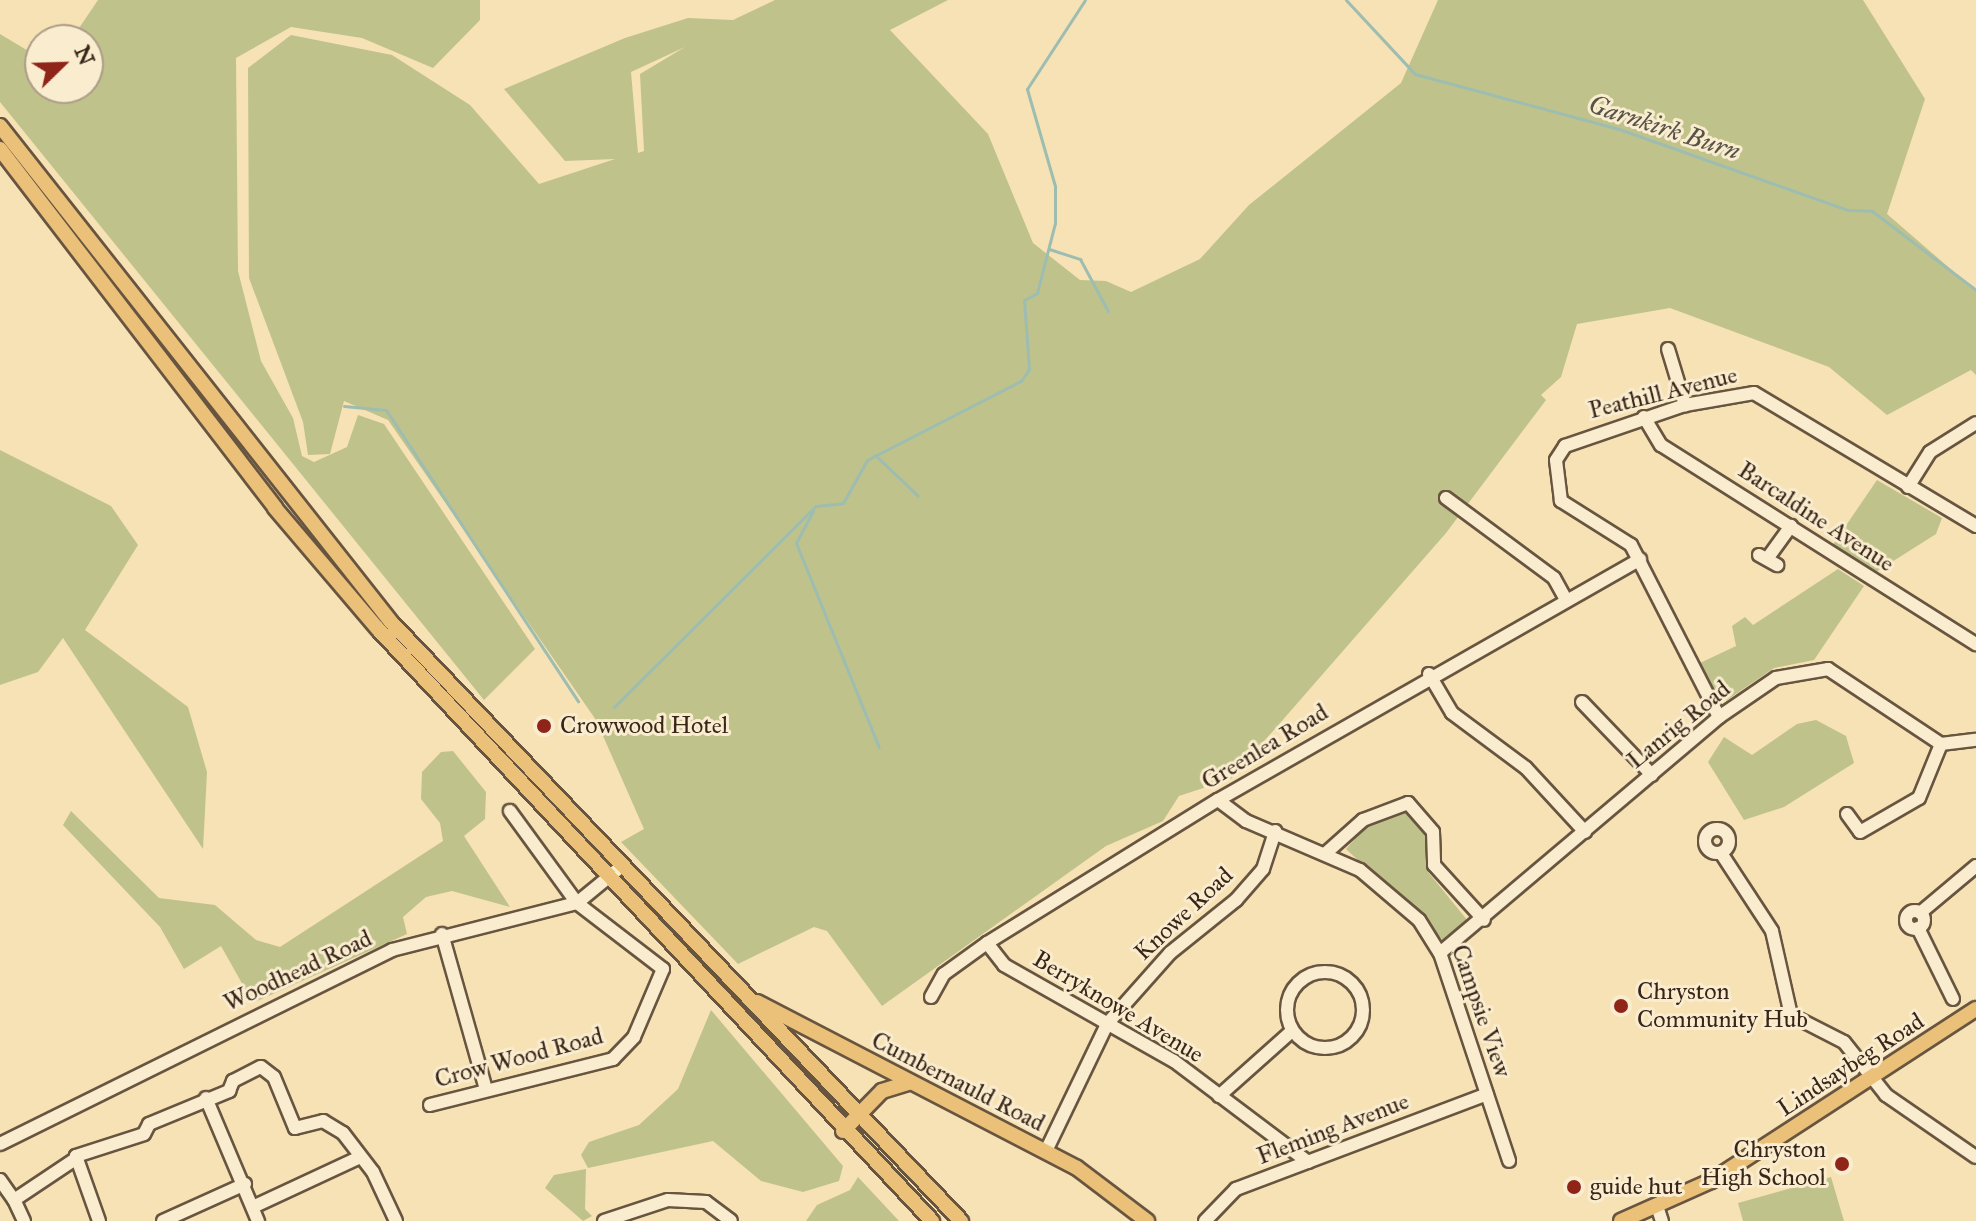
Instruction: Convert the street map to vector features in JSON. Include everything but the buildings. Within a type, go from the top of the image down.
[{"type":"main road","points":[[0,126],[391,622],[742,995],[961,1221]]},
{"type":"main road","points":[[0,149],[275,508],[609,879],[843,1131],[932,1221]]},
{"type":"main road","name":"Cumbernauld Road","points":[[742,995],[1046,1151],[1147,1221]]},
{"type":"main road","name":"Lindsaybeg Road","points":[[1621,1221],[1657,1206],[1872,1079],[1976,1009]]},
{"type":"main road","points":[[843,1131],[888,1086],[909,1083]]},
{"type":"street","points":[[1668,349],[1685,405]]},
{"type":"street","name":"Peathill Avenue","points":[[1719,717],[1640,559],[1618,533],[1581,519],[1561,501],[1556,460],[1584,435],[1685,405],[1754,393],[1976,526]]},
{"type":"street","name":"Barcaldine Avenue","points":[[1644,417],[1661,445],[1976,644]]},
{"type":"street","points":[[1908,487],[1930,452],[1976,423]]},
{"type":"street","points":[[1446,498],[1554,578],[1566,600]]},
{"type":"street","points":[[1768,560],[1791,526]]},
{"type":"street","name":"Greenlea Road","points":[[931,997],[944,974],[987,943],[1218,800],[1429,674],[1640,559]]},
{"type":"street","name":"Lanrig Road","points":[[1440,953],[1484,920],[1719,717],[1776,678],[1828,669],[1941,744]]},
{"type":"street","points":[[1429,674],[1452,713],[1526,768],[1585,832]]},
{"type":"street","points":[[1582,702],[1652,775]]},
{"type":"street","points":[[1847,814],[1860,832],[1919,798],[1941,744],[1976,740]]},
{"type":"street","name":"Campsie View","points":[[1218,800],[1275,831],[1360,870],[1419,920],[1440,953],[1509,1161]]},
{"type":"street","points":[[1326,853],[1375,813],[1408,803],[1433,832],[1434,865],[1484,920]]},
{"type":"street","points":[[510,811],[577,903]]},
{"type":"street","name":"Knowe Road","points":[[1046,1151],[1107,1024],[1170,953],[1236,900],[1263,869],[1275,831]]},
{"type":"street","points":[[1721,853],[1772,931],[1791,1015],[1844,1042],[1872,1079],[1973,1151]]},
{"type":"street","name":"Woodhead Road","points":[[0,1144],[133,1072],[442,934],[577,903],[622,866]]},
{"type":"street","points":[[1953,999],[1918,928],[1906,920],[1920,913],[1976,866]]},
{"type":"street","name":"Crow Wood Road","points":[[430,1105],[613,1059],[634,1037],[663,969],[577,903]]},
{"type":"street","points":[[442,934],[486,1090]]},
{"type":"street","name":"Berryknowe Avenue","points":[[987,943],[1004,965],[1107,1024],[1219,1096],[1308,1162]]},
{"type":"street","points":[[1330,971],[1354,985],[1361,1025],[1342,1045],[1312,1046],[1292,1031],[1286,1005],[1303,978],[1330,971]]},
{"type":"street","points":[[1219,1096],[1292,1031]]},
{"type":"street","points":[[14,1200],[77,1158],[144,1134],[149,1124],[229,1091],[233,1081],[261,1067],[274,1077],[289,1123],[336,1127],[360,1157],[396,1221]]},
{"type":"street","name":"Fleming Avenue","points":[[1205,1221],[1236,1189],[1487,1094]]},
{"type":"street","points":[[206,1098],[255,1206],[258,1221]]},
{"type":"street","points":[[255,1206],[360,1157]]},
{"type":"street","points":[[77,1158],[99,1221]]},
{"type":"street","points":[[0,1180],[24,1221]]},
{"type":"street","points":[[163,1221],[245,1184]]},
{"type":"street","points":[[604,1221],[668,1200],[706,1202],[731,1221]]},
{"type":"street","points":[[1657,1206],[1662,1221]]},
{"type":"green space","points":[[98,0],[480,0],[480,20],[433,68],[362,38],[291,27],[236,58],[238,271],[261,361],[293,418],[302,456],[314,462],[347,447],[358,415],[384,424],[535,649],[484,700],[0,102],[0,34],[24,48],[24,104],[104,104],[104,24],[82,24]]},
{"type":"green space","points":[[775,0],[948,0],[890,30],[988,134],[1033,243],[1080,280],[1106,281],[1131,292],[1200,259],[1249,205],[1401,83],[1438,0],[1863,0],[1925,99],[1887,214],[1976,291],[1976,375],[1971,370],[1887,415],[1829,367],[1670,308],[1577,324],[1561,377],[1541,395],[1546,400],[1446,533],[1231,779],[1179,796],[1163,821],[1106,846],[882,1006],[827,931],[814,927],[738,964],[621,842],[644,829],[596,720],[388,420],[344,401],[330,454],[308,455],[303,422],[249,278],[248,68],[291,35],[392,55],[470,105],[539,184],[615,159],[565,161],[504,89],[625,38],[688,18],[733,20]],"holes":[[[685,47],[640,74],[644,151],[638,153],[631,72]]]},
{"type":"green space","points":[[0,450],[111,506],[138,545],[85,630],[188,707],[207,772],[203,849],[63,638],[38,672],[0,685]]},
{"type":"green space","points":[[1877,480],[1942,518],[1936,534],[1876,572],[1832,546]]},
{"type":"green space","points":[[1838,569],[1864,586],[1814,660],[1774,668],[1727,700],[1715,695],[1700,663],[1736,646],[1732,626],[1745,617],[1753,625]]},
{"type":"green space","points":[[1816,720],[1846,736],[1854,763],[1784,807],[1744,820],[1708,762],[1724,737],[1752,755],[1797,724]]},
{"type":"green space","points":[[453,751],[486,792],[485,819],[464,836],[510,907],[452,891],[426,897],[403,917],[407,934],[253,1003],[221,946],[184,969],[160,927],[63,825],[71,811],[159,898],[215,905],[256,940],[280,947],[443,841],[440,823],[421,799],[422,772],[441,752]]},
{"type":"green space","points":[[1407,811],[1425,832],[1428,872],[1468,921],[1443,940],[1346,849],[1371,821]]},
{"type":"green space","points":[[711,1010],[843,1166],[839,1181],[803,1192],[761,1181],[713,1141],[588,1168],[581,1155],[589,1142],[639,1125],[678,1089]]},
{"type":"green space","points":[[586,1169],[585,1209],[592,1216],[583,1221],[545,1188],[554,1175]]},
{"type":"green space","points":[[858,1177],[899,1221],[806,1221],[817,1205],[850,1190]]},
{"type":"green space","points":[[1831,1177],[1844,1221],[1743,1221],[1738,1203]]},
{"type":"waterway","points":[[614,707],[816,506],[843,503],[867,460],[1021,381],[1029,369],[1024,300],[1037,293],[1055,223],[1055,186],[1027,89],[1085,0]]},
{"type":"waterway","name":"Garnkirk Burn","points":[[1346,0],[1415,74],[1619,129],[1848,210],[1872,211],[1976,290]]},
{"type":"waterway","points":[[1049,249],[1080,259],[1108,311]]},
{"type":"waterway","points":[[344,406],[386,410],[578,701]]},
{"type":"waterway","points":[[875,455],[918,496]]},
{"type":"waterway","points":[[813,511],[796,543],[879,747]]},
{"type":"place","name":"Crowwood Hotel","points":[[544,726]]},
{"type":"place","name":"Chryston Community Hub","points":[[1621,1006]]},
{"type":"place","name":"Chryston High School","points":[[1842,1164]]},
{"type":"place","name":"guide hut","points":[[1574,1187]]}]
